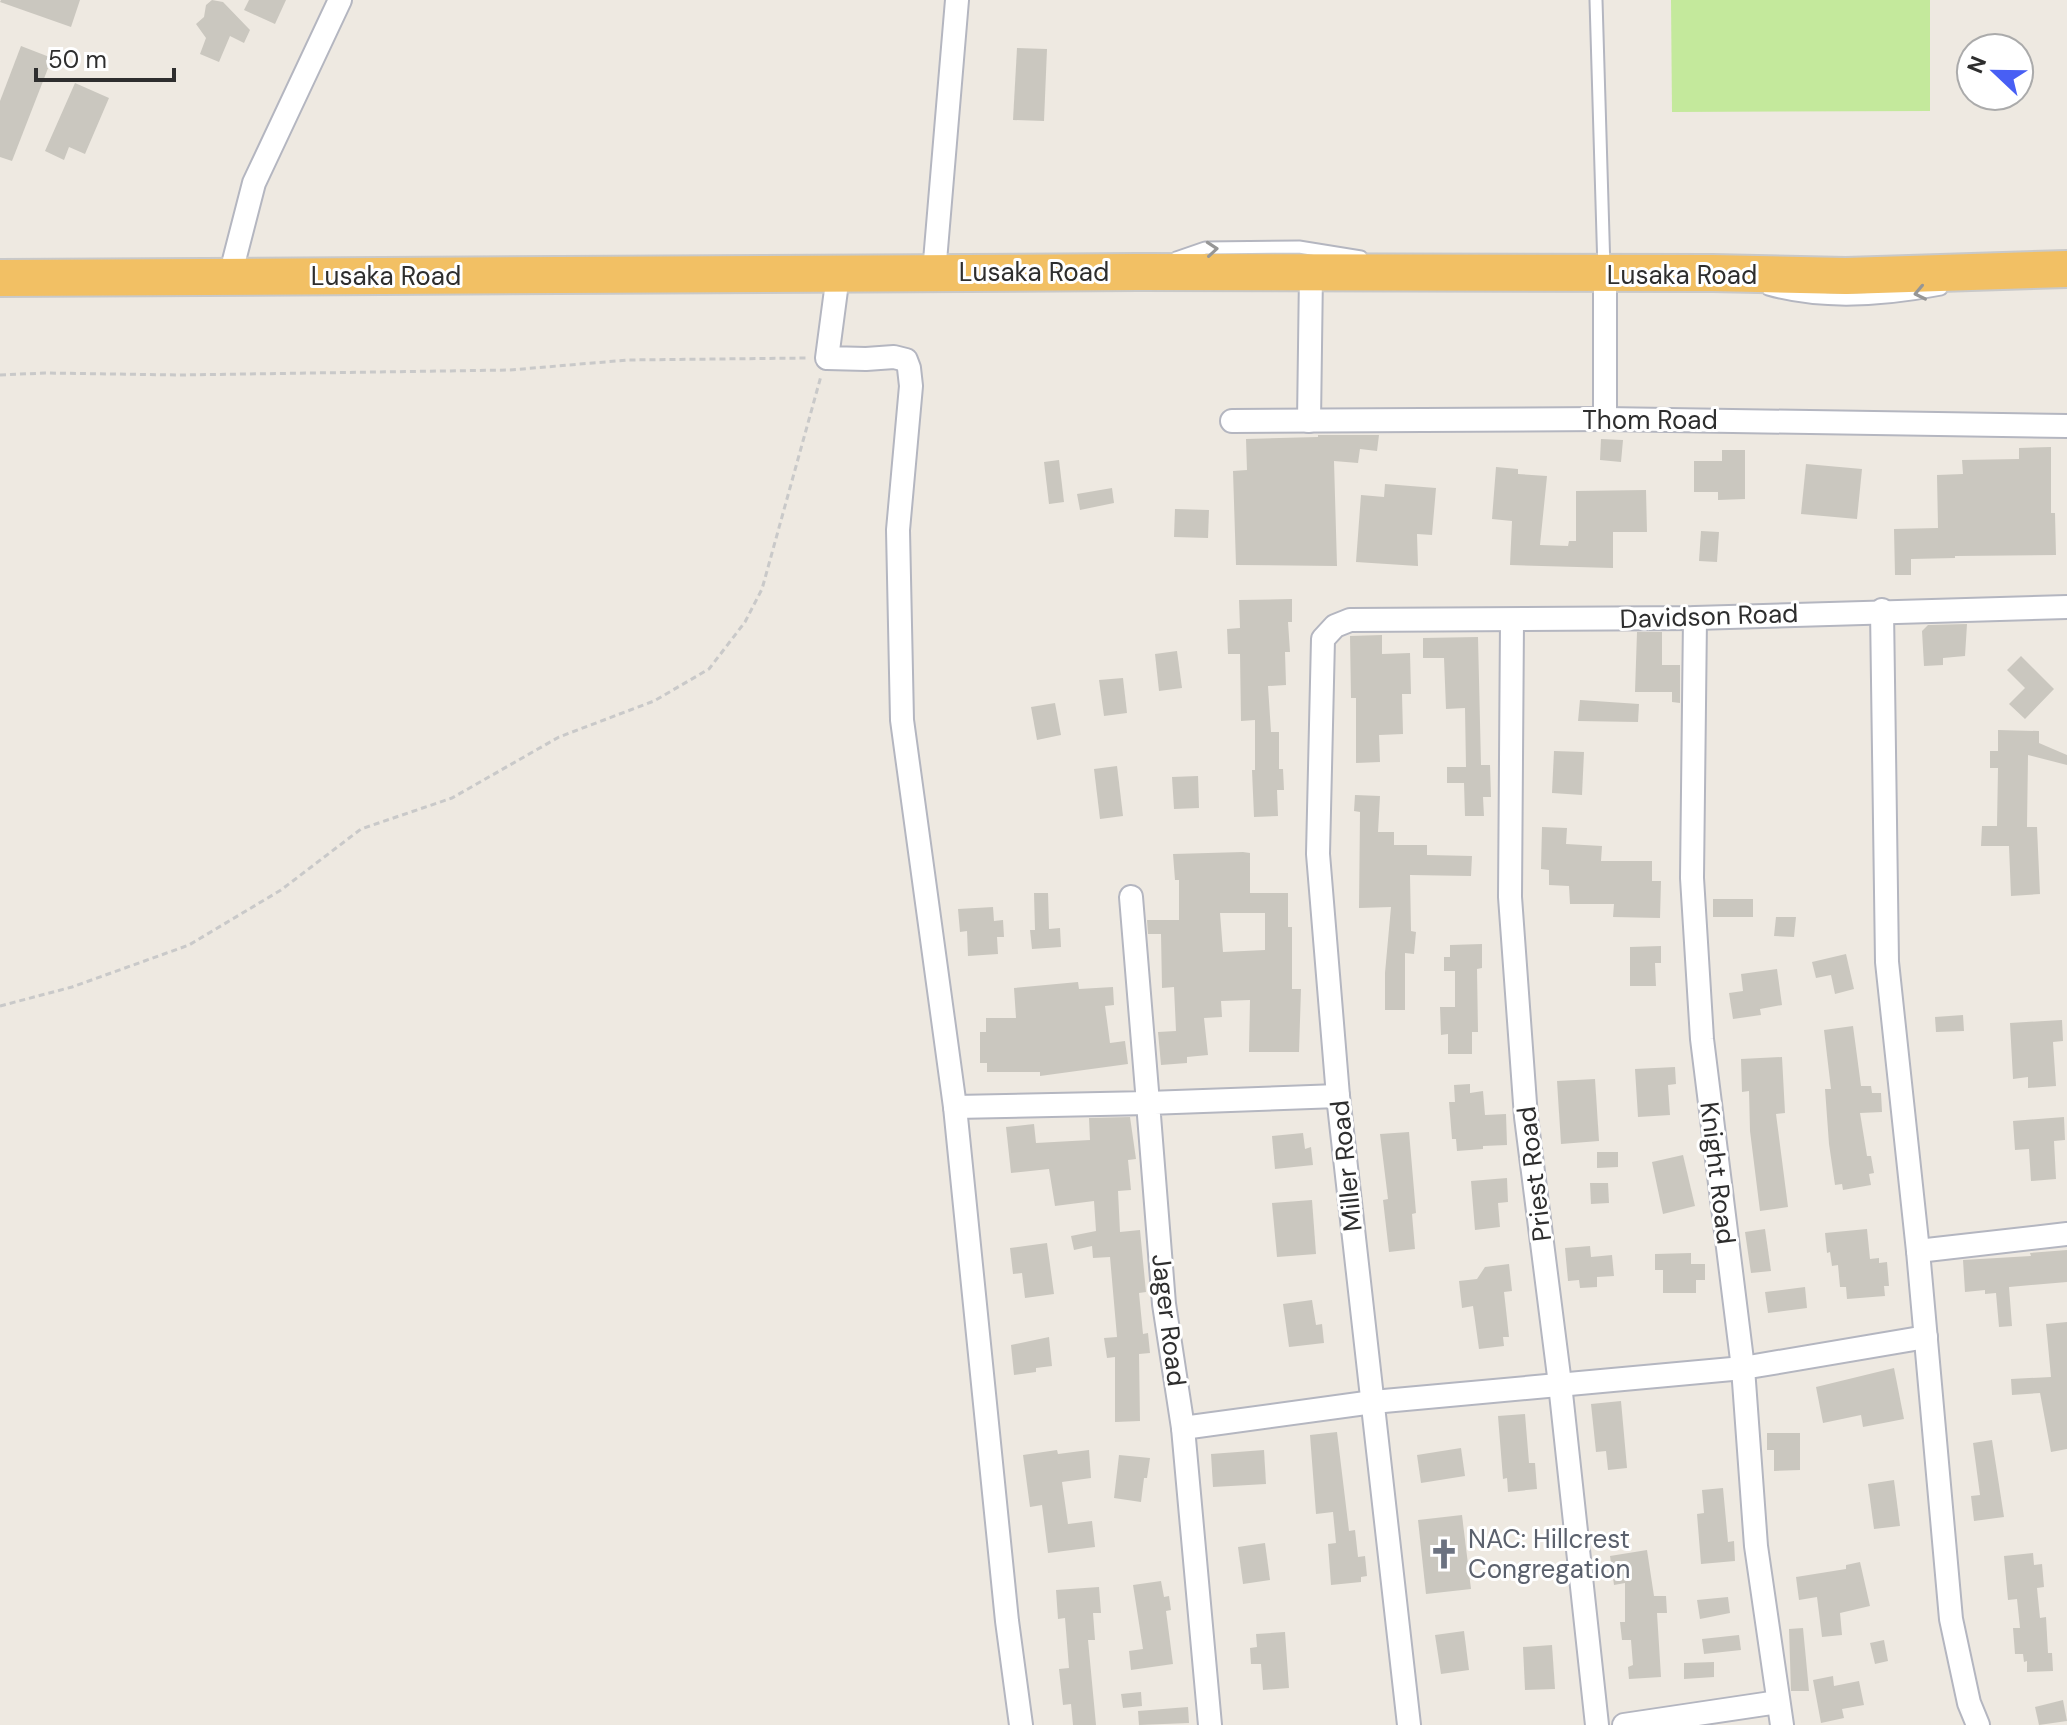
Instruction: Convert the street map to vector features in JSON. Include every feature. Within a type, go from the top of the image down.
[{"type":"highway","name":"Lusaka Road","points":[[0,278],[1138,272],[1846,276],[2067,269]]},
{"type":"street","points":[[230,276],[254,183],[340,0]]},
{"type":"street","points":[[934,273],[957,0]]},
{"type":"street","points":[[1309,421],[1311,273]]},
{"type":"street","points":[[1605,274],[1605,419]]},
{"type":"street","points":[[838,275],[827,358],[894,357],[906,360],[909,368],[911,386],[898,530],[902,720],[955,1107],[1007,1621],[1021,1725]]},
{"type":"street","name":"Thom Road","points":[[1232,421],[1605,419],[2067,426]]},
{"type":"street","name":"Davidson Road","points":[[1350,620],[1695,618],[1882,610],[2067,607]]},
{"type":"street","points":[[1882,610],[1887,962],[1918,1251],[1951,1619],[1969,1703],[1978,1725]]},
{"type":"street","name":"Knight Road","points":[[1695,618],[1692,878],[1702,1039],[1743,1368],[1756,1546],[1782,1725]]},
{"type":"street","name":"Miller Road","points":[[1350,620],[1335,626],[1323,639],[1320,656],[1318,854],[1338,1096],[1409,1725]]},
{"type":"street","name":"Priest Road","points":[[1512,621],[1510,897],[1526,1117],[1560,1384],[1597,1725]]},
{"type":"street","name":"Jager Road","points":[[1131,897],[1164,1304],[1183,1428],[1210,1725]]},
{"type":"street","points":[[955,1107],[1338,1096]]},
{"type":"street","points":[[1918,1251],[2067,1234]]},
{"type":"street","points":[[1183,1428],[1373,1402],[1743,1368],[1926,1337]]},
{"type":"street","points":[[1624,1725],[1778,1702]]},
{"type":"lane","points":[[1596,0],[1605,274]]},
{"type":"lane","points":[[1138,272],[1205,248],[1299,247],[1456,272]]},
{"type":"path","points":[[0,375],[510,370],[628,360],[827,358],[762,589],[745,622],[709,669],[654,701],[559,737],[452,798],[361,829],[281,890],[189,945],[72,987],[0,1006]]},
{"type":"green space","points":[[1671,0],[1930,0],[1930,111],[1672,112]]},
{"type":"building","points":[[1,0],[80,0],[71,27]]},
{"type":"building","points":[[212,0],[223,2],[250,30],[244,43],[230,36],[219,62],[200,54],[206,38],[196,24],[204,17],[206,5]]},
{"type":"building","points":[[249,0],[286,0],[275,24],[244,10]]},
{"type":"building","points":[[21,46],[52,58],[12,161],[0,157],[0,101]]},
{"type":"building","points":[[1017,48],[1047,49],[1044,121],[1013,120]]},
{"type":"building","points":[[75,83],[109,98],[85,154],[69,147],[64,160],[45,151]]},
{"type":"building","points":[[1379,435],[1377,451],[1360,449],[1358,463],[1334,461],[1337,566],[1236,565],[1233,471],[1247,470],[1246,439]]},
{"type":"building","points":[[1601,439],[1623,440],[1621,462],[1600,460]]},
{"type":"building","points":[[2051,447],[2051,513],[2055,513],[2056,555],[1911,559],[1911,575],[1895,575],[1894,529],[1938,528],[1937,475],[1963,474],[1962,460],[2019,459],[2019,448]]},
{"type":"building","points":[[1722,450],[1745,450],[1745,499],[1718,500],[1718,492],[1694,492],[1694,461],[1722,461]]},
{"type":"building","points":[[1059,460],[1064,502],[1049,504],[1044,462]]},
{"type":"building","points":[[1806,464],[1862,469],[1857,519],[1801,514]]},
{"type":"building","points":[[1496,467],[1518,469],[1518,474],[1547,476],[1540,545],[1568,546],[1569,541],[1576,541],[1576,491],[1646,490],[1647,532],[1613,532],[1613,568],[1510,565],[1512,521],[1492,519]]},
{"type":"building","points":[[1385,484],[1436,488],[1432,535],[1417,534],[1418,566],[1356,562],[1361,495],[1384,497]]},
{"type":"building","points":[[1112,488],[1114,503],[1080,510],[1077,494]]},
{"type":"building","points":[[1175,509],[1209,510],[1208,538],[1174,537]]},
{"type":"building","points":[[1701,531],[1719,532],[1717,562],[1699,561]]},
{"type":"building","points":[[1292,599],[1292,622],[1288,622],[1290,652],[1285,652],[1286,685],[1268,686],[1271,732],[1279,732],[1279,769],[1283,769],[1284,790],[1277,790],[1278,816],[1254,817],[1252,770],[1255,770],[1255,720],[1241,721],[1240,654],[1228,654],[1227,629],[1240,628],[1239,600]]},
{"type":"building","points":[[1967,624],[1965,656],[1943,658],[1943,665],[1924,666],[1922,631],[1928,625]]},
{"type":"building","points":[[1637,632],[1662,632],[1662,665],[1680,665],[1680,703],[1672,702],[1672,692],[1635,692]]},
{"type":"building","points":[[1382,635],[1382,654],[1410,653],[1411,694],[1402,694],[1403,734],[1379,735],[1380,762],[1356,763],[1356,698],[1351,698],[1350,636]]},
{"type":"building","points":[[1478,637],[1481,765],[1490,765],[1491,797],[1483,797],[1484,816],[1465,816],[1464,783],[1447,783],[1447,767],[1466,767],[1465,708],[1446,709],[1444,658],[1423,658],[1423,638]]},
{"type":"building","points":[[1177,651],[1182,688],[1159,691],[1155,654]]},
{"type":"building","points":[[2021,656],[2054,689],[2025,719],[2009,704],[2025,688],[2007,670]]},
{"type":"building","points":[[1123,678],[1127,713],[1104,716],[1099,680]]},
{"type":"building","points":[[1580,700],[1639,704],[1638,722],[1578,721]]},
{"type":"building","points":[[1055,703],[1061,735],[1037,740],[1031,707]]},
{"type":"building","points":[[1998,730],[2039,731],[2039,743],[2067,755],[2067,765],[2028,755],[2027,827],[2037,827],[2040,894],[2011,896],[2009,846],[1981,846],[1982,826],[1997,826],[1998,768],[1990,768],[1990,751],[1998,751]]},
{"type":"building","points":[[1554,751],[1584,752],[1582,795],[1552,793]]},
{"type":"building","points":[[1117,766],[1123,816],[1100,819],[1094,769]]},
{"type":"building","points":[[1198,776],[1199,808],[1174,809],[1172,777]]},
{"type":"building","points":[[1355,795],[1380,796],[1378,832],[1394,832],[1394,845],[1427,845],[1427,855],[1472,856],[1471,876],[1410,875],[1411,931],[1416,932],[1414,954],[1405,953],[1405,1010],[1385,1010],[1391,907],[1359,908],[1360,812],[1354,811]]},
{"type":"building","points":[[1542,827],[1567,828],[1566,844],[1602,846],[1601,861],[1652,861],[1652,881],[1661,881],[1660,918],[1613,917],[1614,904],[1570,904],[1569,886],[1549,885],[1549,870],[1541,869]]},
{"type":"building","points":[[1250,853],[1250,893],[1288,893],[1288,927],[1292,927],[1292,989],[1301,989],[1299,1052],[1249,1052],[1250,1000],[1221,1001],[1222,1017],[1204,1018],[1208,1055],[1187,1057],[1187,1063],[1161,1065],[1158,1032],[1176,1031],[1174,987],[1162,988],[1161,934],[1148,934],[1147,920],[1179,920],[1179,880],[1175,880],[1173,854]],"holes":[[[1220,913],[1265,913],[1265,950],[1223,952]]]},
{"type":"building","points":[[1034,893],[1048,893],[1049,929],[1060,928],[1061,947],[1032,949],[1030,930],[1035,930]]},
{"type":"building","points":[[1713,899],[1753,899],[1753,917],[1713,917]]},
{"type":"building","points":[[993,907],[994,921],[1003,920],[1004,937],[997,937],[998,954],[968,956],[967,931],[960,932],[958,909]]},
{"type":"building","points":[[1776,917],[1796,917],[1794,937],[1774,936]]},
{"type":"building","points":[[1482,944],[1482,968],[1477,969],[1478,1032],[1472,1032],[1472,1054],[1448,1054],[1448,1034],[1441,1035],[1440,1007],[1455,1007],[1455,971],[1444,971],[1444,957],[1450,957],[1450,945]]},
{"type":"building","points":[[1661,946],[1661,963],[1655,963],[1656,986],[1630,986],[1630,947]]},
{"type":"building","points":[[1846,954],[1854,989],[1835,994],[1831,975],[1816,978],[1812,962]]},
{"type":"building","points":[[1777,969],[1782,1005],[1760,1009],[1761,1015],[1733,1019],[1729,993],[1743,991],[1741,974]]},
{"type":"building","points":[[1078,982],[1079,989],[1113,987],[1114,1005],[1105,1006],[1110,1043],[1125,1041],[1128,1064],[1040,1076],[1040,1072],[987,1072],[987,1063],[980,1063],[980,1032],[986,1032],[986,1018],[1016,1018],[1014,988]]},
{"type":"building","points":[[1963,1015],[1964,1031],[1936,1032],[1935,1017]]},
{"type":"building","points":[[2062,1020],[2063,1041],[2053,1042],[2056,1086],[2028,1088],[2028,1077],[2013,1079],[2010,1023]]},
{"type":"building","points":[[1853,1026],[1861,1086],[1871,1086],[1872,1093],[1881,1093],[1882,1112],[1860,1113],[1867,1156],[1871,1156],[1874,1173],[1869,1174],[1871,1185],[1843,1190],[1842,1184],[1835,1185],[1829,1144],[1825,1089],[1831,1089],[1824,1030]]},
{"type":"building","points":[[1782,1057],[1785,1113],[1776,1114],[1788,1207],[1760,1211],[1750,1131],[1749,1091],[1742,1092],[1741,1059]]},
{"type":"building","points":[[1675,1067],[1676,1084],[1668,1085],[1670,1115],[1638,1117],[1635,1069]]},
{"type":"building","points":[[1595,1079],[1599,1141],[1561,1144],[1557,1081]]},
{"type":"building","points":[[1470,1084],[1470,1093],[1483,1091],[1485,1115],[1506,1114],[1507,1145],[1457,1151],[1456,1139],[1452,1139],[1449,1102],[1455,1102],[1454,1085]]},
{"type":"building","points":[[1130,1117],[1136,1159],[1128,1160],[1131,1190],[1118,1191],[1120,1232],[1140,1230],[1146,1292],[1139,1293],[1143,1334],[1148,1333],[1150,1353],[1139,1354],[1140,1421],[1115,1422],[1115,1357],[1107,1358],[1104,1338],[1117,1337],[1110,1257],[1093,1258],[1092,1246],[1074,1250],[1071,1236],[1096,1231],[1094,1201],[1055,1206],[1049,1169],[1011,1173],[1006,1127],[1034,1124],[1036,1143],[1090,1140],[1089,1118]]},
{"type":"building","points":[[2064,1117],[2065,1140],[2054,1141],[2056,1179],[2031,1181],[2029,1149],[2015,1150],[2013,1121]]},
{"type":"building","points":[[1409,1132],[1416,1213],[1412,1214],[1415,1249],[1389,1252],[1383,1200],[1388,1199],[1380,1134]]},
{"type":"building","points":[[1303,1133],[1305,1149],[1311,1147],[1313,1165],[1275,1169],[1272,1136]]},
{"type":"building","points":[[1597,1152],[1618,1152],[1618,1167],[1597,1168]]},
{"type":"building","points":[[1683,1155],[1695,1206],[1663,1214],[1652,1162]]},
{"type":"building","points":[[1507,1178],[1508,1202],[1498,1203],[1500,1227],[1475,1230],[1471,1181]]},
{"type":"building","points":[[1590,1183],[1608,1183],[1609,1203],[1591,1204]]},
{"type":"building","points":[[1312,1200],[1316,1254],[1277,1257],[1272,1203]]},
{"type":"building","points":[[1765,1229],[1771,1271],[1751,1273],[1745,1232]]},
{"type":"building","points":[[1867,1229],[1870,1259],[1879,1258],[1879,1263],[1887,1262],[1889,1286],[1884,1286],[1885,1296],[1847,1299],[1846,1287],[1840,1287],[1838,1265],[1832,1266],[1830,1252],[1827,1253],[1825,1233]]},
{"type":"building","points":[[1047,1243],[1054,1294],[1025,1298],[1022,1273],[1013,1274],[1010,1248]]},
{"type":"building","points":[[1590,1246],[1591,1257],[1612,1255],[1614,1276],[1597,1277],[1597,1287],[1580,1288],[1579,1280],[1568,1281],[1565,1248]]},
{"type":"building","points":[[2067,1250],[2067,1282],[2009,1287],[2012,1326],[1999,1327],[1996,1293],[1985,1294],[1985,1290],[1965,1292],[1963,1260],[2031,1256],[2030,1253]]},
{"type":"building","points":[[1691,1253],[1691,1264],[1705,1264],[1705,1280],[1696,1280],[1696,1293],[1663,1293],[1663,1270],[1655,1270],[1655,1254]]},
{"type":"building","points":[[1509,1264],[1512,1291],[1504,1292],[1509,1337],[1503,1337],[1504,1346],[1479,1349],[1473,1306],[1462,1308],[1459,1281],[1477,1279],[1485,1267]]},
{"type":"building","points":[[1805,1287],[1807,1308],[1768,1313],[1765,1292]]},
{"type":"building","points":[[1312,1300],[1316,1325],[1322,1324],[1324,1343],[1289,1347],[1283,1304]]},
{"type":"building","points":[[2067,1322],[2067,1449],[2051,1452],[2040,1393],[2012,1395],[2011,1379],[2051,1377],[2046,1324]]},
{"type":"building","points":[[1049,1337],[1052,1366],[1014,1375],[1011,1345]]},
{"type":"building","points":[[1894,1368],[1904,1419],[1863,1427],[1861,1415],[1823,1423],[1816,1387]]},
{"type":"building","points":[[1621,1401],[1627,1468],[1608,1470],[1606,1451],[1596,1452],[1591,1404]]},
{"type":"building","points":[[1525,1414],[1529,1463],[1535,1463],[1537,1489],[1508,1492],[1507,1478],[1503,1479],[1498,1416]]},
{"type":"building","points":[[1337,1432],[1349,1531],[1355,1530],[1358,1557],[1365,1556],[1367,1576],[1361,1577],[1361,1582],[1331,1585],[1328,1544],[1336,1543],[1333,1512],[1316,1514],[1310,1435]]},
{"type":"building","points":[[1767,1433],[1800,1433],[1800,1470],[1774,1471],[1774,1450],[1767,1450]]},
{"type":"building","points":[[1992,1440],[2004,1517],[1974,1521],[1971,1496],[1980,1495],[1973,1443]]},
{"type":"building","points":[[1461,1448],[1465,1476],[1421,1483],[1417,1455]]},
{"type":"building","points":[[1057,1450],[1058,1454],[1089,1450],[1091,1478],[1062,1482],[1068,1524],[1092,1521],[1095,1547],[1048,1553],[1042,1505],[1030,1507],[1023,1455]]},
{"type":"building","points":[[1264,1450],[1266,1484],[1213,1487],[1211,1454]]},
{"type":"building","points":[[1119,1455],[1150,1458],[1141,1502],[1114,1498]]},
{"type":"building","points":[[1894,1480],[1900,1526],[1874,1529],[1868,1484]]},
{"type":"building","points":[[1723,1488],[1728,1542],[1734,1541],[1735,1561],[1701,1564],[1697,1514],[1704,1513],[1702,1490]]},
{"type":"building","name":"NAC: Hillcrest Congregation","points":[[1462,1515],[1471,1589],[1426,1594],[1418,1520]]},
{"type":"building","points":[[1265,1543],[1270,1580],[1243,1584],[1238,1547]]},
{"type":"building","points":[[1647,1550],[1654,1596],[1666,1596],[1667,1613],[1657,1613],[1661,1677],[1629,1679],[1628,1667],[1633,1665],[1631,1640],[1622,1640],[1620,1622],[1625,1622],[1625,1583],[1614,1585],[1610,1556]]},
{"type":"building","points":[[2033,1553],[2034,1565],[2042,1564],[2044,1587],[2037,1588],[2040,1618],[2046,1617],[2048,1653],[2052,1653],[2053,1671],[2027,1672],[2023,1654],[2015,1654],[2013,1628],[2020,1628],[2017,1599],[2008,1600],[2004,1556]]},
{"type":"building","points":[[1860,1562],[1870,1606],[1840,1613],[1842,1635],[1822,1637],[1817,1597],[1799,1600],[1796,1577],[1846,1569],[1846,1565]]},
{"type":"building","points":[[1161,1581],[1164,1597],[1169,1596],[1171,1610],[1166,1611],[1173,1664],[1131,1670],[1129,1651],[1143,1649],[1133,1585]]},
{"type":"building","points":[[1099,1587],[1101,1613],[1093,1613],[1095,1640],[1088,1640],[1096,1725],[1073,1725],[1071,1704],[1063,1705],[1059,1669],[1069,1668],[1065,1618],[1058,1619],[1056,1590]]},
{"type":"building","points":[[1728,1597],[1730,1613],[1700,1619],[1697,1600]]},
{"type":"building","points":[[1803,1628],[1809,1691],[1791,1691],[1789,1629]]},
{"type":"building","points":[[1464,1631],[1469,1670],[1441,1674],[1435,1635]]},
{"type":"building","points":[[1285,1632],[1289,1688],[1263,1690],[1261,1664],[1251,1664],[1250,1648],[1257,1647],[1256,1634]]},
{"type":"building","points":[[1739,1635],[1741,1650],[1704,1654],[1702,1639]]},
{"type":"building","points":[[1884,1640],[1888,1661],[1875,1664],[1870,1643]]},
{"type":"building","points":[[1552,1645],[1555,1689],[1525,1690],[1523,1647]]},
{"type":"building","points":[[1714,1662],[1714,1677],[1684,1679],[1684,1663]]},
{"type":"building","points":[[1833,1676],[1834,1686],[1859,1681],[1864,1705],[1842,1709],[1844,1718],[1821,1723],[1813,1680]]},
{"type":"building","points":[[1141,1692],[1142,1706],[1123,1708],[1121,1694]]},
{"type":"building","points":[[2063,1700],[2067,1721],[2039,1725],[2035,1707]]},
{"type":"building","points":[[1188,1707],[1189,1723],[1139,1725],[1138,1711]]},
{"type":"place","name":"NAC: Hillcrest Congregation","points":[[1444,1554]]}]
